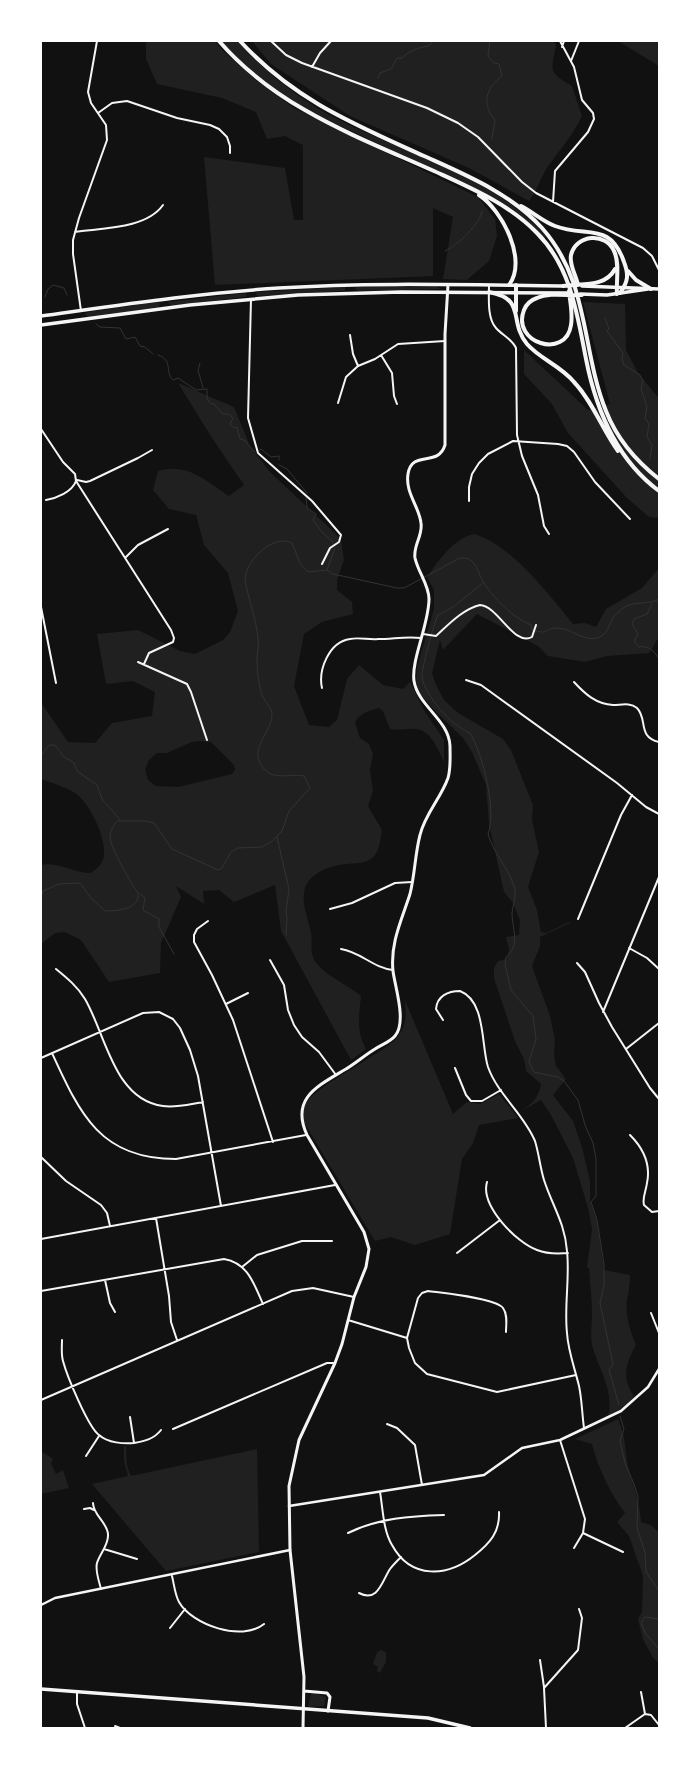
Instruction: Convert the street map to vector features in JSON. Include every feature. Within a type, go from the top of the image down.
[{"type":"highway","points":[[219,41],[241,65],[260,81],[306,112],[467,186],[505,207],[533,229],[551,250],[567,281],[576,309],[588,367],[599,409],[612,437],[635,469]]},
{"type":"highway","points":[[240,41],[278,78],[322,108],[462,173],[555,226],[597,233],[608,237],[618,247],[627,269],[636,280],[651,289]]},
{"type":"highway","points":[[467,186],[491,205],[508,230],[514,254],[515,273],[514,279],[509,285]]},
{"type":"highway","points":[[510,200],[536,222],[557,248],[573,278],[582,308]]},
{"type":"highway","points":[[627,269],[628,280],[625,287],[618,294],[616,287],[614,250],[605,240],[590,238],[578,244],[572,253],[571,260],[597,383],[609,417],[630,451],[659,479]]},
{"type":"highway","points":[[560,286],[586,285],[604,280],[611,276],[616,267]]},
{"type":"highway","points":[[567,281],[572,314],[570,331],[565,338],[555,344],[545,345],[534,341],[528,336],[523,326],[523,316],[526,308],[536,298],[560,294],[582,295]]},
{"type":"highway","points":[[516,285],[516,317]]},
{"type":"highway","points":[[489,292],[502,294],[510,300],[514,308],[520,331],[526,342],[536,352],[563,371],[576,384],[586,397],[612,442],[635,469],[659,491]]},
{"type":"main road","points":[[41,316],[163,299],[251,290],[350,285],[448,284],[560,286]]},
{"type":"main road","points":[[303,1728],[305,1701],[304,1666],[290,1550],[288,1506],[289,1486],[299,1440],[335,1363],[354,1297],[366,1267],[368,1245],[361,1227],[307,1135],[302,1116],[304,1100],[317,1087],[391,1040],[397,1034],[400,1026],[399,1007],[393,970],[394,944],[412,882],[420,835],[447,780],[450,764],[448,737],[419,694],[414,683],[414,668],[422,639],[425,635],[429,600],[415,554],[422,525],[408,490],[408,474],[412,465],[415,462],[437,457],[444,448],[446,418],[448,284]]},
{"type":"main road","points":[[350,285],[351,293]]},
{"type":"main road","points":[[586,285],[659,289]]},
{"type":"main road","points":[[582,295],[618,294],[651,289]]},
{"type":"main road","points":[[251,290],[251,299]]},
{"type":"main road","points":[[41,325],[164,308],[251,299],[351,293],[516,291],[560,294]]},
{"type":"main road","points":[[163,299],[164,308]]},
{"type":"main road","points":[[81,311],[82,320]]},
{"type":"main road","points":[[41,1689],[432,1718],[470,1728]]},
{"type":"main road","points":[[304,1690],[329,1695],[328,1711]]},
{"type":"street","points":[[81,311],[73,254],[74,232],[107,140],[106,125],[91,103],[88,92],[97,41]]},
{"type":"street","points":[[271,41],[286,55],[312,67],[427,108],[458,123],[482,140],[528,187],[552,202],[643,248],[652,256],[659,270]]},
{"type":"street","points":[[312,67],[320,53],[331,41]]},
{"type":"street","points":[[552,202],[555,171],[588,132],[594,119],[593,113],[581,96],[579,82],[571,61],[560,41]]},
{"type":"street","points":[[562,47],[564,41]]},
{"type":"street","points":[[571,61],[579,41]]},
{"type":"street","points":[[98,113],[112,103],[127,101],[170,116],[210,124],[219,129],[227,137],[230,146],[230,153]]},
{"type":"street","points":[[74,232],[140,222],[153,216],[163,205]]},
{"type":"street","points":[[489,285],[490,315],[493,324],[513,342],[516,348],[516,427],[518,442],[522,456],[538,495],[544,526],[549,534]]},
{"type":"street","points":[[251,299],[248,414],[252,436],[260,456],[312,501],[340,535],[339,542],[330,548],[322,564]]},
{"type":"street","points":[[350,335],[352,354],[358,366]]},
{"type":"street","points":[[338,402],[346,377],[358,366],[381,355],[393,346],[403,343],[446,341]]},
{"type":"street","points":[[381,355],[392,373],[394,396],[397,404]]},
{"type":"street","points":[[41,430],[63,462],[75,474],[77,481],[126,557],[159,613],[172,630],[174,638],[171,644],[149,653],[144,664]]},
{"type":"street","points":[[469,501],[470,480],[478,463],[495,450],[513,441],[558,444],[571,449],[595,482],[630,519]]},
{"type":"street","points":[[77,481],[90,481],[152,450]]},
{"type":"street","points":[[46,500],[62,494],[74,486],[77,481]]},
{"type":"street","points":[[126,557],[138,545],[168,529]]},
{"type":"street","points":[[425,635],[434,636],[465,612],[481,605],[490,610],[518,636],[526,639],[532,638],[536,625]]},
{"type":"street","points":[[41,607],[56,683]]},
{"type":"street","points":[[322,688],[320,676],[325,661],[337,645],[344,640],[352,638],[384,639],[404,636],[422,639]]},
{"type":"street","points":[[138,662],[185,683],[189,687],[207,740]]},
{"type":"street","points":[[466,680],[480,685],[632,795],[649,809],[659,814]]},
{"type":"street","points":[[574,682],[586,695],[598,702],[612,705],[628,704],[637,708],[647,735],[652,740],[659,742]]},
{"type":"street","points":[[578,919],[621,815],[632,795]]},
{"type":"street","points":[[603,1012],[659,877]]},
{"type":"street","points":[[330,909],[352,904],[395,883],[412,882]]},
{"type":"street","points":[[208,922],[197,929],[194,935],[194,942],[226,1004],[236,1028],[274,1142]]},
{"type":"street","points":[[629,948],[647,958],[659,969]]},
{"type":"street","points":[[341,949],[359,954],[379,968],[393,970]]},
{"type":"street","points":[[270,960],[284,985],[288,1010],[294,1025],[302,1037],[319,1052],[336,1075]]},
{"type":"street","points":[[577,963],[585,972],[603,1012],[659,1098]]},
{"type":"street","points":[[56,968],[80,991],[89,1005],[121,1078],[130,1089],[141,1098],[154,1104],[169,1107],[203,1102]]},
{"type":"street","points":[[443,1020],[436,1009],[438,1001],[445,994],[460,992],[473,1000],[481,1025],[488,1066],[501,1090],[524,1121],[532,1136],[545,1183],[562,1222],[568,1253],[566,1332],[576,1375],[584,1430]]},
{"type":"street","points":[[226,1004],[248,993]]},
{"type":"street","points":[[41,1058],[148,1011],[159,1012],[169,1016],[180,1028],[190,1050],[198,1076],[221,1206]]},
{"type":"street","points":[[626,1049],[659,1023]]},
{"type":"street","points":[[52,1053],[78,1108],[91,1125],[115,1144],[134,1153],[155,1158],[176,1159],[307,1135]]},
{"type":"street","points":[[455,1068],[466,1095],[471,1101],[482,1101],[501,1090]]},
{"type":"street","points":[[630,1135],[643,1150],[648,1162],[648,1176],[644,1205],[652,1212],[659,1211]]},
{"type":"street","points":[[41,1157],[66,1181],[101,1205],[107,1213],[110,1226]]},
{"type":"street","points":[[487,1182],[486,1193],[500,1220],[513,1235],[537,1250],[550,1253],[568,1253]]},
{"type":"street","points":[[41,1239],[335,1185]]},
{"type":"street","points":[[156,1218],[169,1296],[170,1322],[178,1341]]},
{"type":"street","points":[[457,1253],[500,1220]]},
{"type":"street","points":[[242,1267],[257,1255],[302,1241],[332,1241]]},
{"type":"street","points":[[41,1291],[218,1259],[229,1260],[242,1267],[251,1278],[262,1304]]},
{"type":"street","points":[[105,1280],[110,1303],[114,1312]]},
{"type":"street","points":[[41,1400],[292,1291],[306,1288],[317,1289],[354,1297]]},
{"type":"street","points":[[506,1332],[505,1313],[498,1304],[428,1291],[422,1293],[418,1298],[408,1338],[412,1358],[422,1371],[432,1376],[490,1391],[508,1391],[576,1375]]},
{"type":"street","points":[[651,1313],[659,1333]]},
{"type":"street","points":[[348,1320],[408,1338]]},
{"type":"street","points":[[62,1340],[63,1362],[90,1423],[99,1436],[117,1442],[134,1443],[149,1440],[161,1430]]},
{"type":"street","points":[[173,1429],[225,1408],[264,1389],[328,1363],[335,1363]]},
{"type":"street","points":[[288,1506],[484,1474],[522,1448],[560,1440],[615,1415],[629,1406],[648,1387],[659,1369]]},
{"type":"street","points":[[130,1416],[134,1443]]},
{"type":"street","points":[[387,1424],[397,1428],[415,1445],[422,1485]]},
{"type":"street","points":[[86,1456],[99,1436]]},
{"type":"street","points":[[560,1440],[585,1514],[583,1533],[574,1548]]},
{"type":"street","points":[[380,1492],[389,1540],[401,1557],[417,1568],[430,1572],[443,1572],[456,1568],[476,1555],[493,1538],[498,1528],[499,1512]]},
{"type":"street","points":[[93,1503],[95,1510],[107,1528],[108,1537],[97,1565],[101,1588]]},
{"type":"street","points":[[84,1509],[90,1508],[95,1510]]},
{"type":"street","points":[[348,1534],[370,1523],[385,1520],[444,1515]]},
{"type":"street","points":[[583,1533],[623,1552]]},
{"type":"street","points":[[104,1549],[138,1559]]},
{"type":"street","points":[[41,1605],[55,1598],[101,1588],[172,1576],[290,1550]]},
{"type":"street","points":[[359,1593],[365,1596],[375,1593],[382,1585],[390,1568],[401,1557]]},
{"type":"street","points":[[172,1576],[177,1598],[185,1609],[205,1623],[225,1631],[253,1630],[264,1624]]},
{"type":"street","points":[[170,1628],[185,1609]]},
{"type":"street","points":[[544,1688],[578,1650],[582,1618],[579,1609]]},
{"type":"street","points":[[540,1660],[544,1688],[546,1728]]},
{"type":"street","points":[[76,1692],[77,1704],[85,1728]]},
{"type":"street","points":[[641,1692],[645,1714]]},
{"type":"street","points":[[645,1714],[651,1716],[659,1725]]},
{"type":"street","points":[[625,1728],[645,1714]]},
{"type":"street","points":[[114,1726],[120,1728]]},
{"type":"shaded area","points":[[146,41],[215,41],[222,50],[257,81],[294,108],[478,197],[495,219],[497,236],[489,261],[467,280],[443,279],[453,217],[433,208],[433,276],[215,285],[204,157],[285,168],[294,220],[303,220],[303,145],[285,136],[267,139],[256,112],[222,98],[157,84],[146,59]]},
{"type":"shaded area","points":[[221,41],[237,41],[275,78],[319,109],[377,138],[468,178],[496,194],[522,213],[546,236],[544,238],[512,210],[476,189],[308,111],[279,93],[239,60]]},
{"type":"shaded area","points":[[252,41],[553,41],[556,45],[553,70],[555,74],[572,86],[582,116],[570,137],[542,176],[529,201],[469,168],[350,116],[271,64]]},
{"type":"shaded area","points":[[618,41],[659,41],[659,66]]},
{"type":"shaded area","points":[[435,286],[441,289],[359,291],[355,289],[357,287]]},
{"type":"shaded area","points":[[345,287],[345,291],[258,296],[256,294],[257,292]]},
{"type":"shaded area","points":[[245,293],[247,296],[244,297],[171,306],[168,302]]},
{"type":"shaded area","points":[[157,302],[160,303],[159,307],[89,318],[85,314],[88,312]]},
{"type":"shaded area","points":[[583,302],[625,304],[626,350],[638,373],[658,397],[659,518],[649,517],[627,498],[568,433],[552,404],[524,374],[524,350],[588,410],[610,404]]},
{"type":"shaded area","points":[[178,383],[234,407],[250,446],[270,472],[341,539],[344,560],[337,580],[337,590],[352,602],[353,614],[322,622],[304,634],[294,686],[309,725],[329,727],[337,720],[347,679],[359,665],[383,685],[403,689],[410,682],[425,712],[444,740],[444,762],[434,742],[422,730],[390,729],[383,711],[379,708],[359,717],[355,723],[360,738],[369,744],[373,754],[370,770],[373,791],[368,806],[382,830],[378,849],[375,855],[369,860],[359,863],[339,865],[319,872],[313,876],[306,886],[304,902],[311,934],[314,960],[327,973],[361,996],[359,1030],[366,1049],[351,1060],[281,931],[275,885],[234,902],[219,890],[203,891],[204,904],[176,886],[181,897],[161,943],[160,973],[109,982],[81,940],[65,932],[55,933],[41,944],[41,865],[47,864],[91,873],[102,862],[104,846],[98,825],[87,805],[81,798],[67,789],[41,779],[41,695],[42,704],[68,742],[95,743],[112,723],[152,716],[155,692],[133,681],[106,684],[97,634],[138,630],[180,651],[195,654],[223,640],[230,632],[238,611],[228,573],[204,545],[196,515],[169,509],[153,490],[158,471],[168,469],[178,469],[196,474],[229,496],[244,485],[212,438]],"holes":[[[192,742],[211,742],[234,765],[235,770],[232,774],[178,787],[156,786],[148,780],[145,770],[149,760],[157,753],[167,753]]]},
{"type":"shaded area","points":[[474,534],[502,548],[515,559],[541,585],[573,624],[585,623],[596,627],[606,609],[642,588],[659,568],[659,637],[649,653],[607,656],[585,662],[548,656],[538,646],[477,614],[443,650],[440,640],[432,673],[436,685],[444,700],[458,713],[503,739],[511,750],[533,805],[532,820],[539,852],[528,887],[537,910],[541,932],[546,933],[569,922],[570,923],[540,937],[540,946],[532,966],[550,1016],[555,1040],[554,1055],[556,1066],[566,1079],[553,1095],[573,1121],[582,1147],[590,1181],[590,1201],[597,1221],[604,1270],[630,1275],[627,1299],[627,1317],[636,1345],[626,1370],[626,1376],[627,1383],[634,1396],[627,1405],[608,1416],[610,1407],[608,1389],[591,1341],[592,1303],[589,1268],[587,1268],[592,1229],[588,1208],[573,1158],[551,1115],[541,1100],[521,1111],[534,1100],[539,1093],[541,1084],[526,1071],[524,1059],[515,1041],[494,978],[494,968],[498,961],[507,959],[509,949],[506,937],[519,935],[520,920],[513,903],[504,892],[489,824],[486,785],[472,752],[463,738],[436,712],[421,695],[416,685],[417,667],[434,609],[434,590],[427,577],[453,545],[459,540]]},
{"type":"shaded area","points":[[404,998],[453,1114],[467,1102],[480,1104],[499,1094],[518,1118],[479,1125],[473,1143],[462,1159],[450,1234],[415,1245],[391,1237],[375,1241],[305,1124],[304,1116],[304,1108],[306,1103],[316,1092],[384,1049],[398,1036],[405,1021],[406,1010]]},
{"type":"shaded area","points":[[618,1419],[623,1433],[627,1464],[638,1502],[641,1522],[651,1525],[659,1533],[659,1663],[653,1658],[643,1639],[638,1619],[642,1612],[643,1576],[629,1536],[617,1522],[625,1513],[605,1480],[592,1444],[575,1439]]},
{"type":"shaded area","points":[[124,1446],[126,1447],[127,1464],[131,1476],[257,1449],[259,1552],[166,1571],[92,1484],[128,1476],[124,1461]]},
{"type":"shaded area","points":[[41,1451],[53,1459],[51,1464],[56,1474],[63,1470],[69,1488],[41,1494]]},
{"type":"shaded area","points":[[381,1650],[386,1652],[386,1662],[380,1673],[377,1671],[378,1667],[373,1664],[377,1652]]},
{"type":"shaded area","points":[[314,1693],[326,1697],[324,1706],[308,1707],[311,1694]]},
{"type":"waterway","points":[[378,78],[380,73],[391,69],[397,58],[402,58],[414,50],[429,46],[433,41]]},
{"type":"waterway","points":[[490,41],[488,56],[494,63],[499,64],[502,76],[492,86],[487,97],[488,108],[495,120],[492,139]]},
{"type":"waterway","points":[[445,251],[468,234],[481,216],[482,211]]},
{"type":"waterway","points":[[45,297],[48,289],[53,285],[64,288],[67,295]]},
{"type":"waterway","points":[[605,318],[609,329],[607,331],[623,353],[622,358],[624,365],[640,375],[643,381],[641,389],[647,407],[645,418],[649,424],[647,437],[652,445],[650,459]]},
{"type":"waterway","points":[[96,324],[100,327],[120,328],[126,339],[135,337],[140,346],[145,347],[153,354]]},
{"type":"waterway","points":[[158,355],[166,360],[170,377],[173,380],[178,378],[196,390],[207,389],[207,398],[210,403],[214,404],[223,414],[229,414],[233,418],[230,424],[234,428],[237,427],[240,439],[244,440],[255,452]]},
{"type":"waterway","points":[[200,363],[198,370],[203,388]]},
{"type":"waterway","points":[[259,451],[261,449],[271,457],[279,456],[279,460]]},
{"type":"waterway","points":[[279,465],[287,469],[307,493]]},
{"type":"waterway","points":[[306,498],[307,508],[316,514],[313,520],[321,531],[334,543]]},
{"type":"waterway","points":[[41,897],[43,891],[59,884],[80,883],[91,898],[105,911],[122,910],[132,906],[136,903],[138,893],[121,865],[113,848],[110,837],[111,830],[118,821],[145,821],[154,823],[172,849],[218,870],[222,868],[231,852],[238,848],[262,847],[271,842],[282,831],[289,811],[310,788],[304,776],[273,775],[268,773],[259,762],[259,749],[268,730],[272,713],[260,689],[257,666],[258,638],[245,579],[246,573],[253,560],[270,545],[283,541],[292,543],[300,563],[308,572],[327,570],[333,574],[397,588],[404,588],[460,558],[468,559],[474,563],[484,583],[499,602],[511,613],[531,625],[532,630],[541,632],[562,628],[585,637],[597,638],[605,633],[611,620],[623,608],[632,604],[650,602],[659,599]]},
{"type":"waterway","points":[[327,570],[335,548]]},
{"type":"waterway","points":[[483,583],[453,607],[438,615],[428,646],[422,677],[428,693],[440,710],[455,724],[470,733],[484,768],[490,797],[491,811],[488,834],[490,841],[515,889],[512,913],[515,936],[513,948],[511,953],[506,957],[505,964],[511,990],[533,1016],[536,1039],[529,1062],[534,1072],[558,1077],[564,1081],[578,1100],[585,1125],[593,1143],[596,1159],[596,1196],[591,1202],[597,1220],[604,1264],[604,1285],[600,1303],[613,1364],[609,1370],[619,1405]]},
{"type":"waterway","points":[[652,604],[647,614],[634,619],[632,624],[638,634],[634,641],[639,647],[651,649],[659,659]]},
{"type":"waterway","points":[[41,756],[49,745],[55,745],[63,756],[74,763],[77,771],[97,785],[102,799],[120,820]]},
{"type":"waterway","points":[[277,837],[289,889],[286,911],[286,935]]},
{"type":"waterway","points":[[139,893],[145,898],[143,910],[159,919],[159,927],[174,954]]},
{"type":"waterway","points":[[620,1416],[624,1429],[620,1441],[625,1463],[638,1497],[637,1528],[645,1552],[646,1572],[659,1591]]},
{"type":"waterway","points":[[659,1619],[645,1617],[641,1623],[646,1634],[659,1649]]}]
